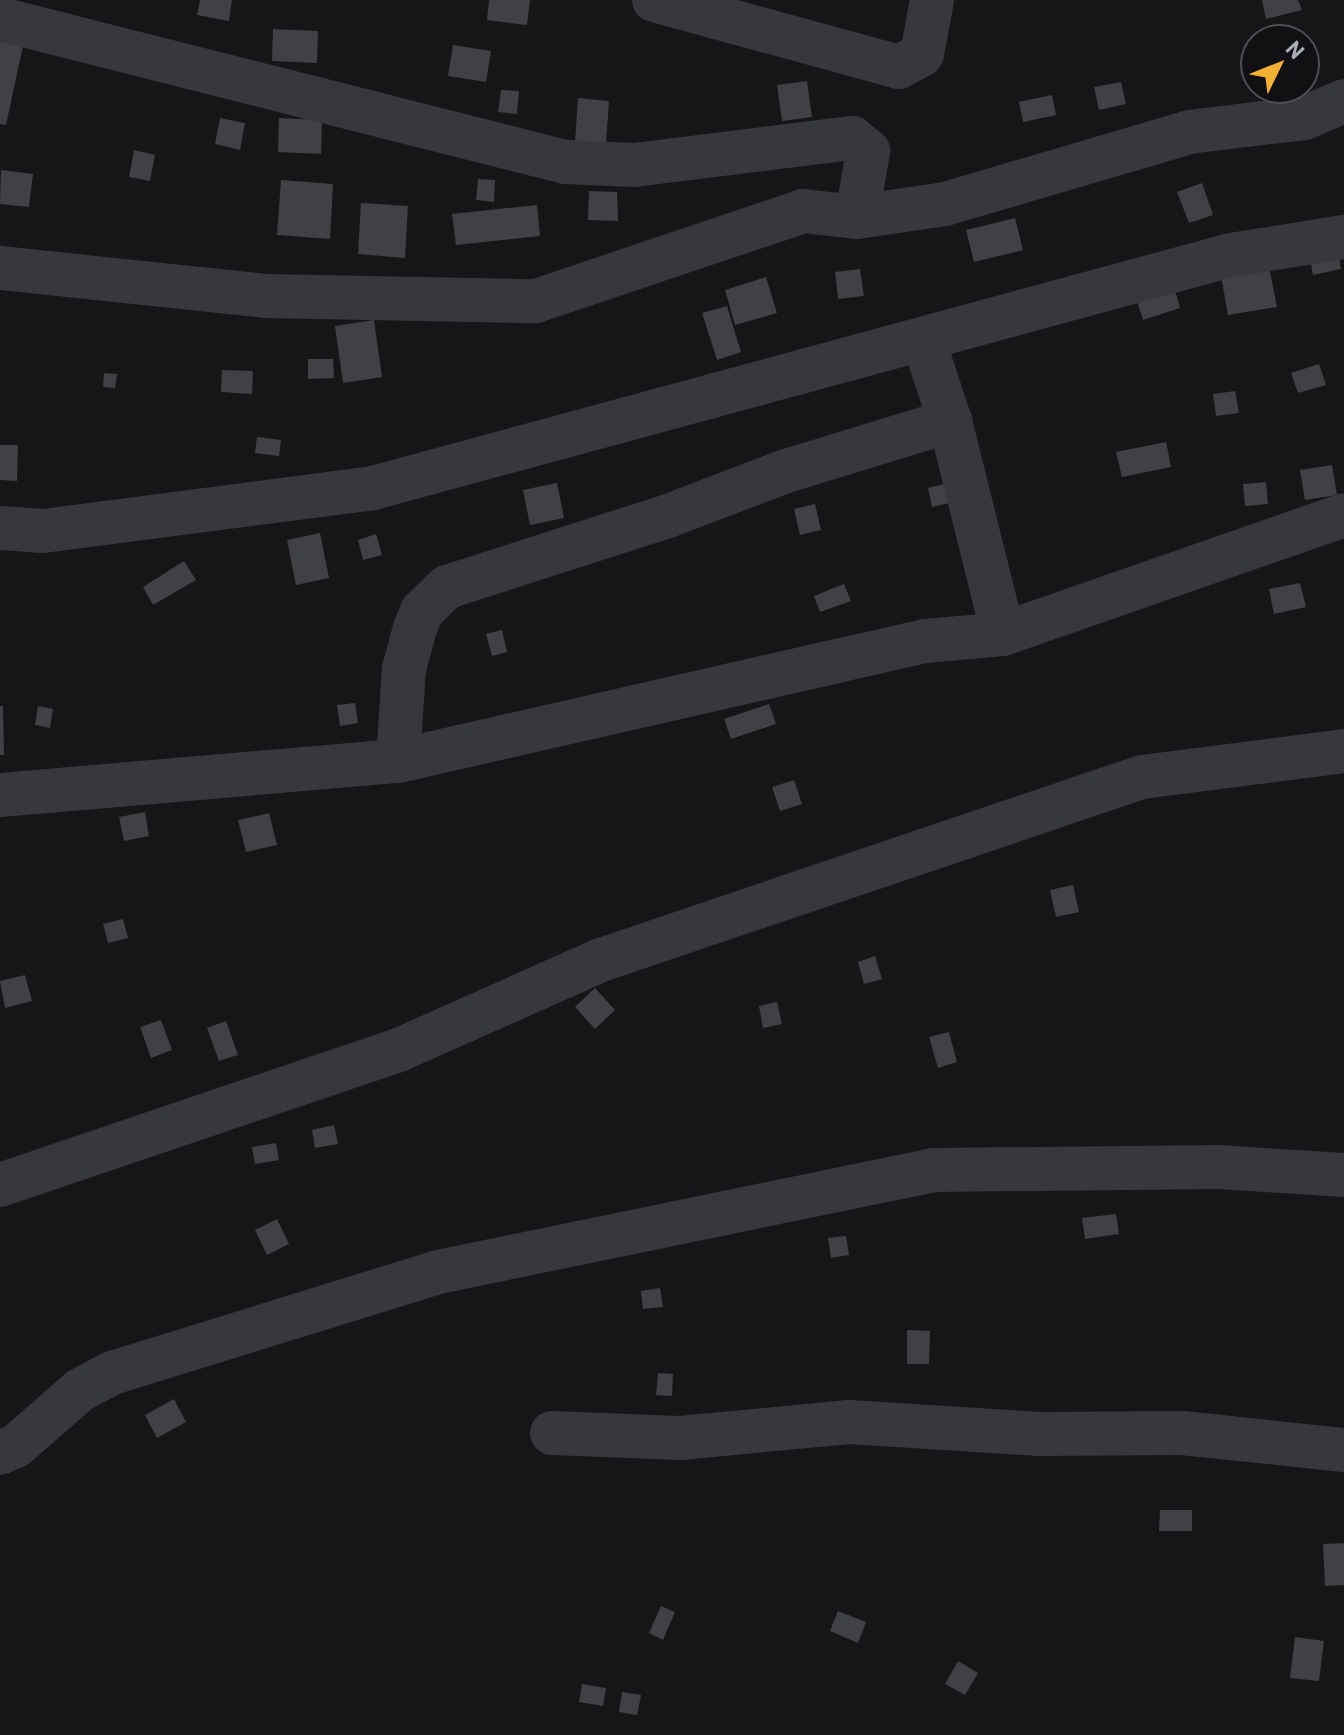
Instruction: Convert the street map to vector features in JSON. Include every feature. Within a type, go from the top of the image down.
[{"type":"street","points":[[654,0],[899,67],[922,54],[932,0]]},
{"type":"street","points":[[0,19],[565,162],[634,165],[852,138],[868,151],[857,217]]},
{"type":"street","points":[[0,268],[266,296],[522,302],[553,299],[803,211],[857,217],[945,204],[1189,132],[1304,118],[1344,101]]},
{"type":"street","points":[[0,528],[43,531],[373,488],[1231,255],[1344,237]]},
{"type":"street","points":[[923,339],[950,421],[1003,634]]},
{"type":"street","points":[[398,761],[404,669],[415,628],[422,611],[447,587],[668,516],[783,472],[950,421]]},
{"type":"street","points":[[0,795],[398,761],[925,641],[1003,634],[1344,515]]},
{"type":"street","points":[[0,1185],[401,1049],[601,960],[1142,777],[1344,751]]},
{"type":"street","points":[[0,1453],[16,1446],[80,1390],[112,1373],[438,1272],[934,1170],[1219,1167],[1344,1175]]},
{"type":"street","points":[[552,1433],[680,1438],[849,1422],[1040,1434],[1182,1433],[1344,1450]]},
{"type":"building","points":[[200,0],[232,0],[229,21],[197,15]]},
{"type":"building","points":[[489,0],[530,0],[527,25],[487,20]]},
{"type":"building","points":[[1262,0],[1298,0],[1302,10],[1266,19]]},
{"type":"building","points":[[273,29],[318,31],[317,63],[272,61]]},
{"type":"building","points":[[0,41],[23,46],[6,125],[0,124]]},
{"type":"building","points":[[453,45],[491,51],[486,82],[448,76]]},
{"type":"building","points":[[807,81],[812,117],[782,121],[777,85]]},
{"type":"building","points":[[1121,82],[1126,104],[1099,110],[1094,87]]},
{"type":"building","points":[[501,90],[519,91],[517,114],[498,112]]},
{"type":"building","points":[[1052,95],[1056,115],[1023,122],[1019,102]]},
{"type":"building","points":[[578,98],[609,101],[606,144],[575,142]]},
{"type":"building","points":[[220,118],[245,123],[240,150],[215,144]]},
{"type":"building","points":[[279,118],[322,120],[321,154],[278,152]]},
{"type":"building","points":[[134,150],[155,155],[150,181],[129,177]]},
{"type":"building","points":[[1,170],[33,174],[29,207],[0,204]]},
{"type":"building","points":[[478,179],[495,180],[494,202],[476,200]]},
{"type":"building","points":[[281,180],[333,184],[330,239],[277,235]]},
{"type":"building","points":[[1202,183],[1213,215],[1189,223],[1177,192]]},
{"type":"building","points":[[589,191],[617,192],[618,221],[588,220]]},
{"type":"building","points":[[361,203],[408,206],[405,258],[358,254]]},
{"type":"building","points":[[537,205],[540,236],[456,245],[452,214]]},
{"type":"building","points":[[1015,218],[1023,250],[974,262],[966,230]]},
{"type":"building","points":[[1337,247],[1341,269],[1313,275],[1309,252]]},
{"type":"building","points":[[1269,267],[1277,307],[1228,315],[1221,276]]},
{"type":"building","points":[[860,269],[864,296],[838,299],[835,272]]},
{"type":"building","points":[[766,277],[777,313],[735,325],[725,290]]},
{"type":"building","points":[[1174,287],[1180,308],[1143,320],[1136,298]]},
{"type":"building","points":[[727,306],[741,352],[717,360],[702,313]]},
{"type":"building","points":[[374,320],[382,377],[343,383],[335,326]]},
{"type":"building","points":[[308,359],[333,359],[334,378],[308,379]]},
{"type":"building","points":[[1319,364],[1326,385],[1298,393],[1291,373]]},
{"type":"building","points":[[222,370],[253,371],[252,394],[221,392]]},
{"type":"building","points":[[104,373],[117,374],[115,388],[103,387]]},
{"type":"building","points":[[1235,391],[1239,413],[1216,416],[1213,394]]},
{"type":"building","points":[[257,437],[281,440],[279,456],[255,453]]},
{"type":"building","points":[[1166,442],[1171,467],[1122,477],[1116,452]]},
{"type":"building","points":[[0,445],[18,445],[17,481],[0,480]]},
{"type":"building","points":[[1332,465],[1337,495],[1305,500],[1300,470]]},
{"type":"building","points":[[1266,482],[1268,504],[1245,506],[1243,484]]},
{"type":"building","points":[[557,483],[564,518],[530,525],[523,490]]},
{"type":"building","points":[[945,484],[949,503],[932,507],[928,488]]},
{"type":"building","points":[[815,504],[821,530],[800,535],[794,509]]},
{"type":"building","points":[[320,533],[329,578],[296,585],[287,540]]},
{"type":"building","points":[[376,534],[382,555],[363,560],[358,540]]},
{"type":"building","points":[[184,561],[196,580],[153,605],[143,587]]},
{"type":"building","points":[[1300,583],[1306,607],[1274,614],[1269,589]]},
{"type":"building","points":[[844,584],[851,601],[820,612],[814,596]]},
{"type":"building","points":[[502,630],[507,652],[492,656],[486,634]]},
{"type":"building","points":[[355,703],[358,723],[340,726],[337,705]]},
{"type":"building","points":[[769,704],[776,724],[731,739],[724,719]]},
{"type":"building","points":[[0,706],[3,706],[4,755],[0,755]]},
{"type":"building","points":[[38,706],[53,709],[50,728],[35,725]]},
{"type":"building","points":[[794,780],[802,804],[780,811],[772,787]]},
{"type":"building","points":[[145,812],[149,836],[124,841],[119,817]]},
{"type":"building","points":[[269,813],[277,845],[246,852],[238,820]]},
{"type":"building","points":[[1073,885],[1079,912],[1056,917],[1050,890]]},
{"type":"building","points":[[123,919],[128,938],[108,943],[103,924]]},
{"type":"building","points":[[875,956],[882,979],[864,984],[858,962]]},
{"type":"building","points":[[25,975],[32,1001],[5,1008],[0,981]]},
{"type":"building","points":[[595,988],[615,1010],[595,1029],[575,1007]]},
{"type":"building","points":[[777,1002],[782,1024],[763,1028],[759,1006]]},
{"type":"building","points":[[161,1020],[172,1050],[151,1058],[140,1027]]},
{"type":"building","points":[[226,1021],[238,1055],[219,1061],[207,1028]]},
{"type":"building","points":[[949,1032],[957,1062],[938,1068],[929,1037]]},
{"type":"building","points":[[334,1125],[338,1144],[315,1148],[312,1130]]},
{"type":"building","points":[[276,1143],[279,1160],[255,1164],[252,1147]]},
{"type":"building","points":[[1116,1214],[1119,1234],[1085,1239],[1082,1218]]},
{"type":"building","points":[[277,1219],[289,1244],[267,1255],[255,1230]]},
{"type":"building","points":[[846,1236],[849,1255],[831,1258],[828,1238]]},
{"type":"building","points":[[660,1288],[663,1307],[643,1309],[641,1291]]},
{"type":"building","points":[[907,1330],[930,1331],[929,1364],[907,1364]]},
{"type":"building","points":[[658,1373],[673,1374],[672,1396],[656,1395]]},
{"type":"building","points":[[174,1399],[186,1422],[157,1438],[145,1415]]},
{"type":"building","points":[[1160,1510],[1192,1510],[1192,1531],[1159,1531]]},
{"type":"building","points":[[1344,1543],[1344,1585],[1325,1586],[1323,1544]]},
{"type":"building","points":[[661,1606],[675,1612],[663,1640],[649,1633]]},
{"type":"building","points":[[838,1611],[866,1622],[858,1643],[830,1631]]},
{"type":"building","points":[[1295,1637],[1324,1641],[1319,1681],[1290,1678]]},
{"type":"building","points":[[958,1661],[978,1673],[965,1695],[945,1684]]},
{"type":"building","points":[[582,1684],[606,1688],[603,1706],[579,1702]]},
{"type":"building","points":[[622,1692],[641,1695],[637,1715],[619,1712]]}]
